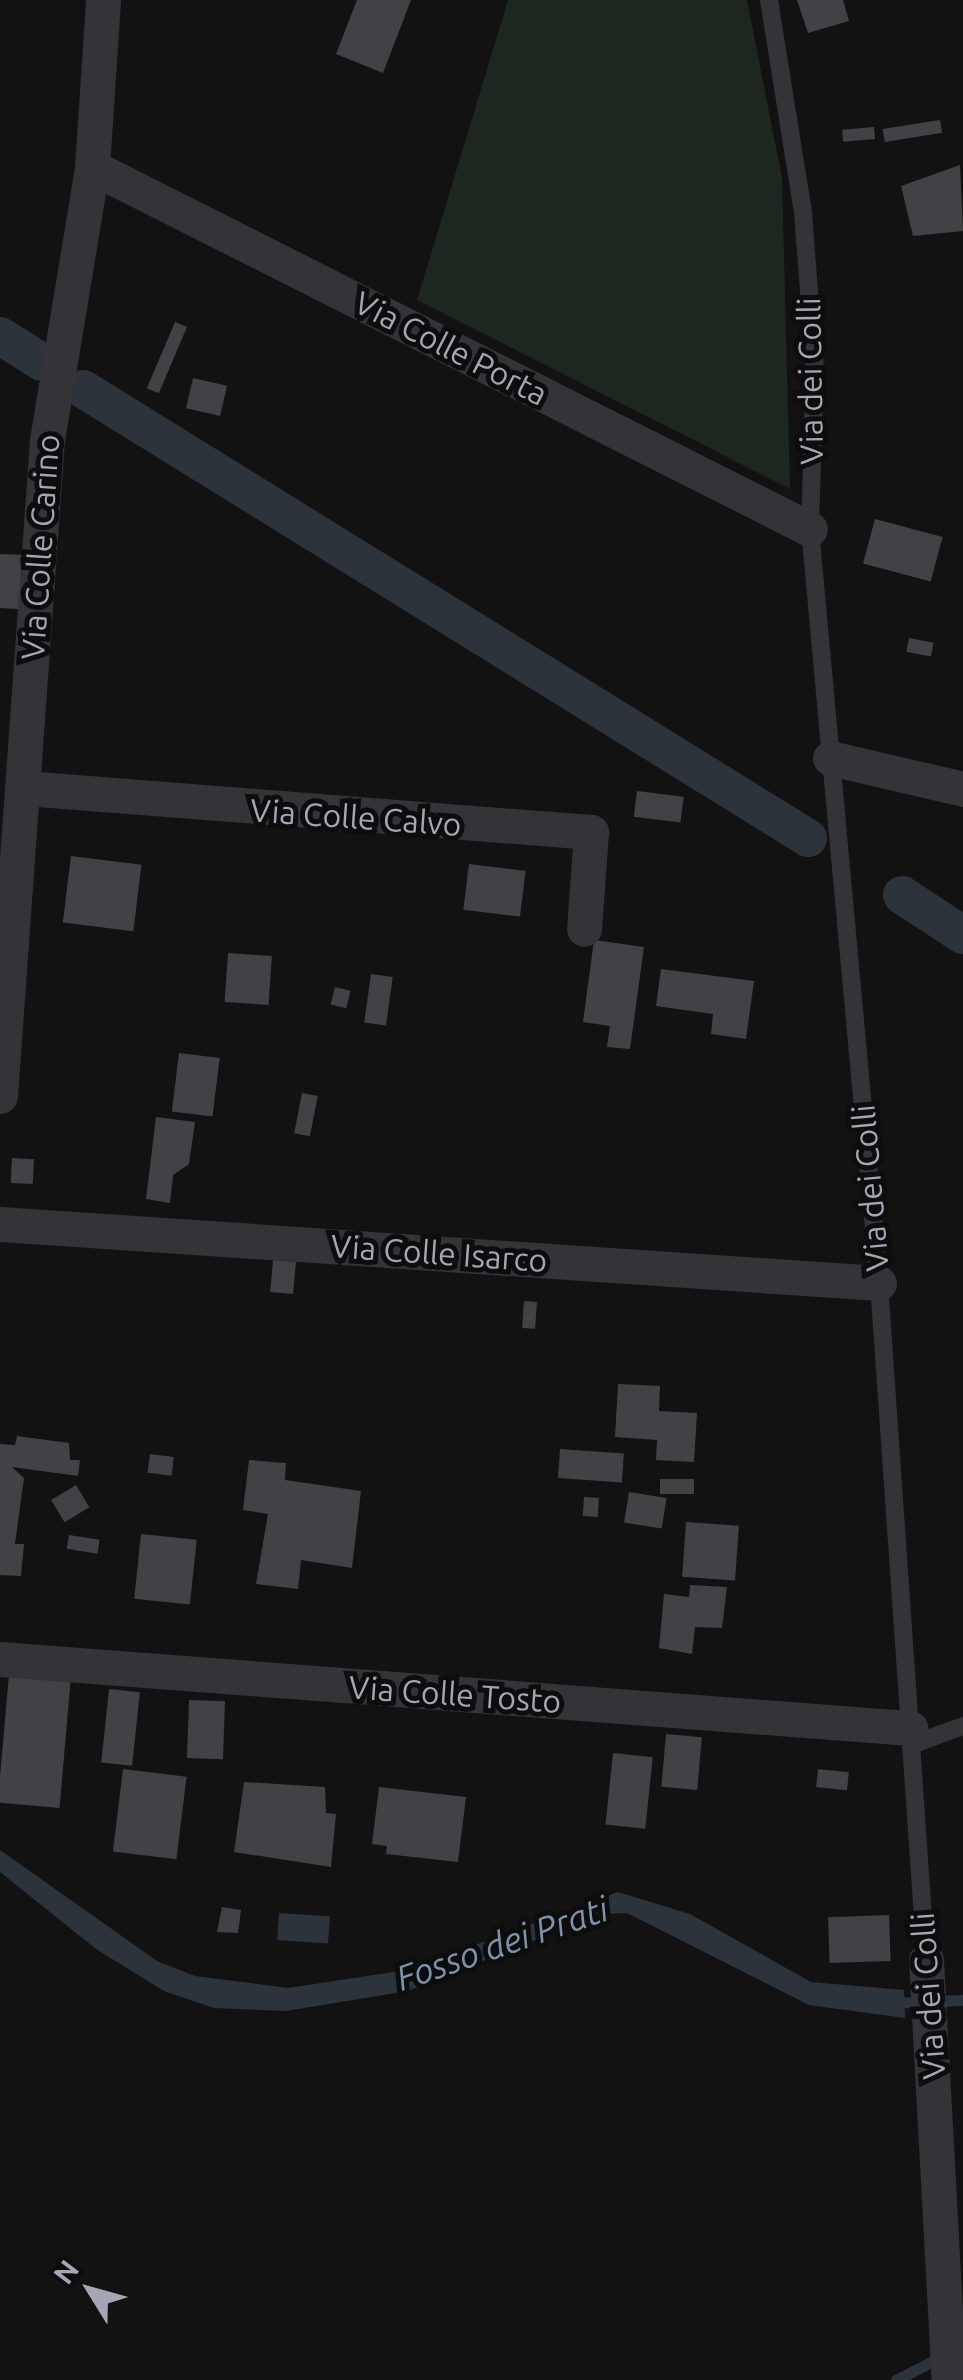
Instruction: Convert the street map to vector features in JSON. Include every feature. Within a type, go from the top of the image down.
[{"type":"street","name":"Via Colle Carino","points":[[0,1096],[25,788],[14,724],[47,440],[92,167],[104,0]]},
{"type":"street","name":"Via Colle Porta","points":[[92,167],[810,529]]},
{"type":"street","points":[[830,758],[963,788]]},
{"type":"street","name":"Via Colle Calvo","points":[[25,788],[590,832],[584,929]]},
{"type":"street","name":"Via Colle Isarco","points":[[0,1224],[878,1282]]},
{"type":"street","name":"Via Colle Tosto","points":[[0,1659],[911,1737]]},
{"type":"street","name":"Via dei Colli","points":[[926,1960],[949,2380]]},
{"type":"lane","name":"Via dei Colli","points":[[769,0],[794,118],[804,231],[814,368],[810,529],[878,1282],[926,1960]]},
{"type":"lane","points":[[911,1737],[963,1726]]},
{"type":"shaded area","points":[[508,0],[747,0],[782,178],[790,489],[417,300]]},
{"type":"water","points":[[0,1850],[157,1961],[195,1976],[288,1988],[407,1970],[618,1892],[690,1914],[811,1982],[904,1990],[905,2018],[809,2005],[627,1913],[600,1914],[408,1991],[286,2011],[214,2008],[164,1991],[96,1949],[0,1872]]},
{"type":"water","points":[[279,1913],[330,1917],[328,1943],[277,1940]]},
{"type":"building","points":[[357,0],[411,0],[383,73],[336,54]]},
{"type":"building","points":[[797,0],[843,0],[849,21],[808,33]]},
{"type":"building","points":[[940,120],[942,133],[885,142],[883,129]]},
{"type":"building","points":[[874,127],[875,139],[843,142],[842,130]]},
{"type":"building","points":[[960,165],[963,231],[913,236],[901,186]]},
{"type":"building","points":[[175,322],[187,327],[159,393],[147,388]]},
{"type":"building","points":[[193,378],[227,386],[220,416],[186,408]]},
{"type":"building","points":[[875,519],[943,537],[931,582],[863,563]]},
{"type":"building","points":[[0,554],[23,555],[19,609],[0,608]]},
{"type":"building","points":[[909,638],[934,643],[931,657],[906,652]]},
{"type":"building","points":[[637,791],[684,797],[680,823],[634,817]]},
{"type":"building","points":[[71,856],[141,865],[133,931],[63,923]]},
{"type":"building","points":[[469,864],[526,871],[520,917],[463,910]]},
{"type":"building","points":[[594,940],[644,947],[630,1049],[607,1047],[610,1026],[583,1022]]},
{"type":"building","points":[[228,953],[272,956],[268,1005],[225,1002]]},
{"type":"building","points":[[661,969],[754,981],[746,1039],[711,1034],[713,1014],[656,1006]]},
{"type":"building","points":[[371,974],[393,977],[386,1026],[364,1023]]},
{"type":"building","points":[[335,987],[351,991],[346,1008],[331,1004]]},
{"type":"building","points":[[179,1053],[220,1058],[213,1117],[172,1112]]},
{"type":"building","points":[[302,1093],[318,1096],[310,1136],[294,1133]]},
{"type":"building","points":[[156,1117],[195,1122],[189,1164],[173,1175],[170,1203],[146,1199]]},
{"type":"building","points":[[12,1158],[34,1159],[33,1184],[11,1183]]},
{"type":"building","points":[[273,1260],[296,1262],[293,1294],[270,1292]]},
{"type":"building","points":[[524,1301],[537,1302],[535,1329],[522,1328]]},
{"type":"building","points":[[618,1384],[660,1386],[659,1411],[697,1413],[694,1462],[656,1460],[657,1440],[615,1437]]},
{"type":"building","points":[[17,1436],[69,1443],[70,1460],[80,1460],[78,1476],[12,1467],[24,1478],[15,1544],[24,1544],[21,1576],[0,1575],[0,1444],[15,1445]]},
{"type":"building","points":[[560,1449],[624,1453],[622,1482],[558,1478]]},
{"type":"building","points":[[150,1454],[174,1457],[172,1476],[148,1473]]},
{"type":"building","points":[[249,1460],[286,1463],[285,1480],[361,1491],[352,1568],[301,1560],[298,1589],[256,1584],[268,1514],[243,1510]]},
{"type":"building","points":[[660,1479],[694,1479],[694,1494],[660,1494]]},
{"type":"building","points":[[76,1485],[89,1507],[65,1522],[51,1500]]},
{"type":"building","points":[[629,1492],[667,1498],[662,1529],[624,1523]]},
{"type":"building","points":[[584,1497],[599,1498],[598,1517],[583,1516]]},
{"type":"building","points":[[686,1522],[739,1526],[735,1581],[682,1577]]},
{"type":"building","points":[[141,1534],[197,1540],[190,1604],[134,1599]]},
{"type":"building","points":[[69,1535],[100,1540],[97,1554],[67,1549]]},
{"type":"building","points":[[690,1585],[727,1587],[722,1628],[695,1627],[692,1654],[659,1648],[664,1594],[689,1597]]},
{"type":"building","points":[[9,1674],[71,1679],[60,1808],[0,1803]]},
{"type":"building","points":[[109,1689],[140,1692],[132,1766],[101,1763]]},
{"type":"building","points":[[189,1700],[225,1701],[223,1759],[187,1758]]},
{"type":"building","points":[[666,1734],[702,1737],[697,1790],[661,1787]]},
{"type":"building","points":[[613,1753],[653,1757],[645,1829],[605,1825]]},
{"type":"building","points":[[123,1769],[187,1777],[176,1859],[113,1851]]},
{"type":"building","points":[[818,1769],[849,1772],[847,1790],[816,1787]]},
{"type":"building","points":[[244,1782],[325,1787],[326,1813],[336,1814],[331,1867],[234,1852]]},
{"type":"building","points":[[379,1787],[466,1797],[458,1862],[386,1854],[387,1846],[372,1844]]},
{"type":"building","points":[[222,1907],[241,1910],[238,1933],[217,1932]]},
{"type":"building","points":[[889,1915],[891,1961],[830,1963],[828,1917]]},
{"type":"waterway","points":[[0,336],[42,362]]},
{"type":"waterway","points":[[83,389],[808,838]]},
{"type":"waterway","points":[[902,895],[963,935]]},
{"type":"waterway","name":"Fosso dei Prati","points":[[888,2003],[963,2000]]},
{"type":"waterway","points":[[896,2380],[941,2357]]}]
